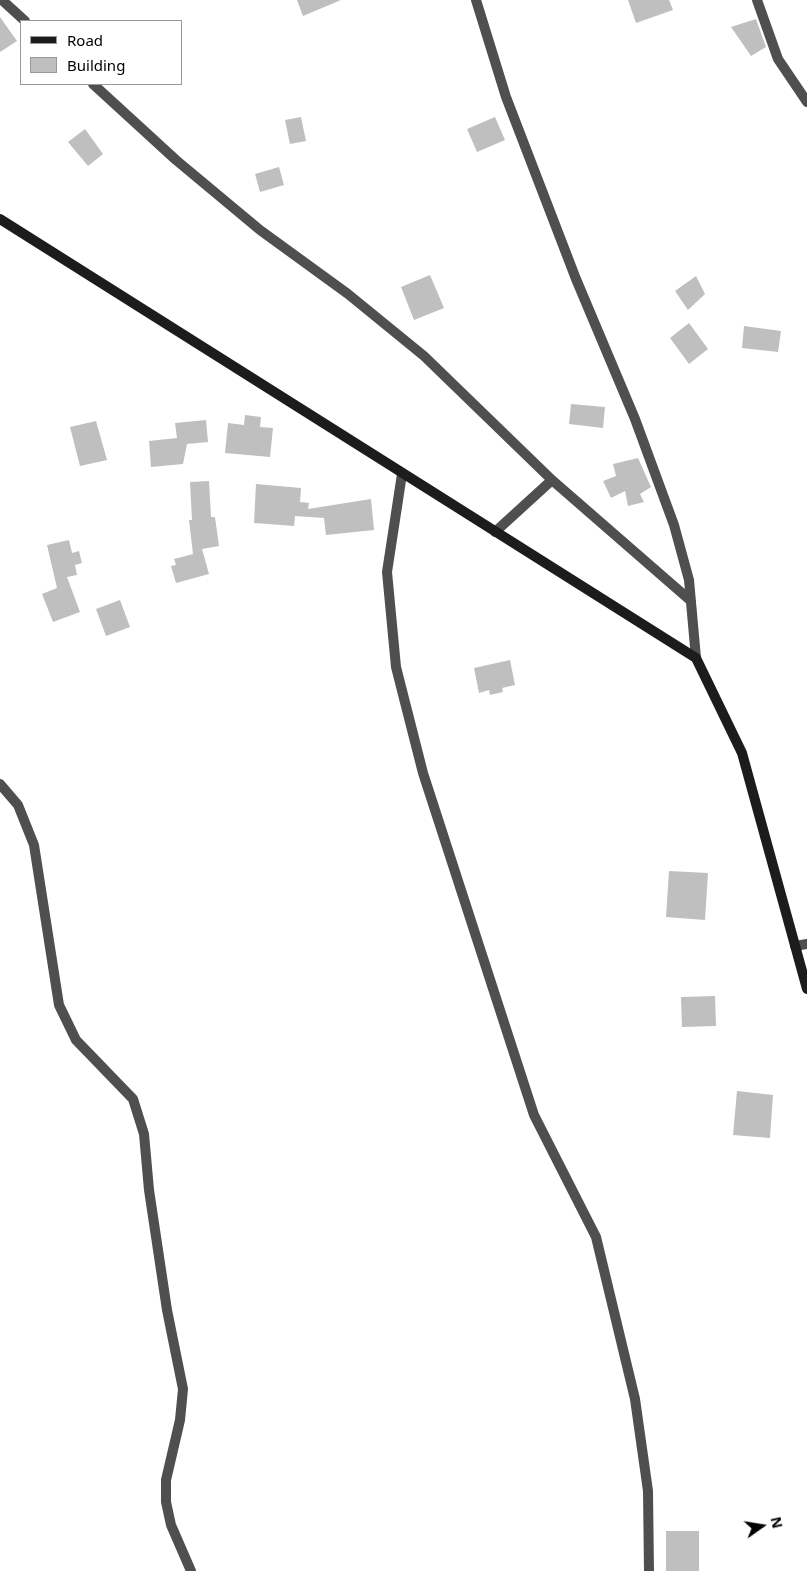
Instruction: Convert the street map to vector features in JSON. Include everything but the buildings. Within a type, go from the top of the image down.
[{"type":"main road","points":[[0,219],[696,658],[742,752],[807,989]]},
{"type":"street","points":[[2,0],[24,20]]},
{"type":"street","points":[[476,0],[506,96],[576,279],[635,419],[671,516],[689,580],[696,658]]},
{"type":"street","points":[[757,0],[778,59],[807,102]]},
{"type":"street","points":[[94,85],[176,160],[260,230],[348,294],[424,356],[552,480],[691,601]]},
{"type":"street","points":[[402,474],[387,572],[396,667],[423,774],[534,1115],[596,1237],[635,1398],[648,1491],[649,1571]]},
{"type":"street","points":[[495,532],[552,480]]},
{"type":"street","points":[[0,784],[18,805],[34,845],[59,1004],[76,1040],[133,1099],[144,1134],[149,1190],[164,1292],[183,1389],[180,1420],[166,1480],[166,1502],[171,1525],[191,1571]]},
{"type":"street","points":[[795,946],[807,944]]}]
